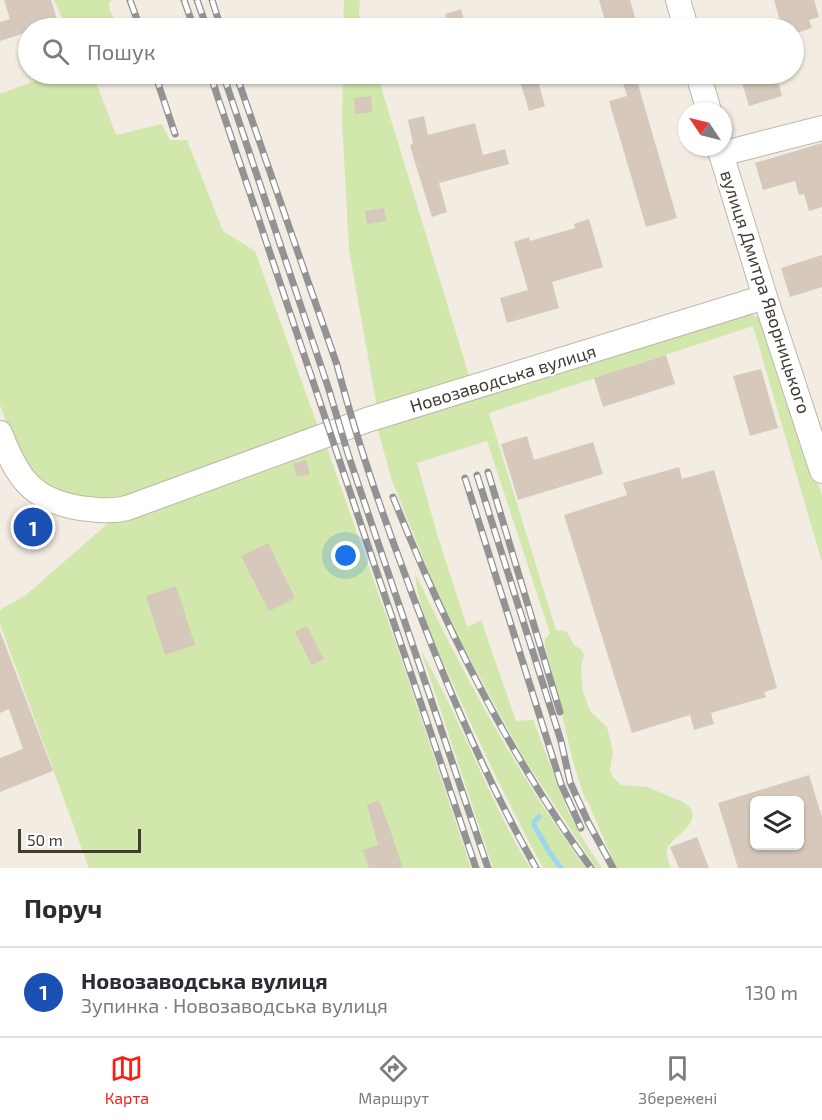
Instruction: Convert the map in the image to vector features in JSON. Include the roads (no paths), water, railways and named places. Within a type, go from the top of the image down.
[{"type":"street","points":[[678,0],[683,18]]},
{"type":"street","points":[[702,84],[707,102]]},
{"type":"street","points":[[732,148],[822,128]]},
{"type":"street","name":"вулиця Дмитра Яворницького","points":[[722,156],[822,471]]},
{"type":"street","name":"Новозаводська вулиця","points":[[0,433],[10,458],[26,483],[48,500],[71,507],[113,511],[127,508],[367,420],[765,297]]},
{"type":"waterway","points":[[539,817],[534,825],[561,868]]},
{"type":"railway","points":[[130,0],[136,18]]},
{"type":"railway","points":[[184,0],[190,18]]},
{"type":"railway","points":[[197,0],[203,18]]},
{"type":"railway","points":[[212,0],[218,18]]},
{"type":"railway","points":[[158,84],[175,134]]},
{"type":"railway","points":[[213,84],[476,868]]},
{"type":"railway","points":[[226,84],[488,868]]},
{"type":"railway","points":[[239,84],[337,365],[376,493],[417,607],[480,759],[536,868]]},
{"type":"railway","points":[[488,472],[560,712]]},
{"type":"railway","points":[[477,475],[561,741],[570,782],[613,868]]},
{"type":"railway","points":[[465,478],[561,784],[581,828]]},
{"type":"railway","points":[[393,497],[434,594],[480,688],[532,780],[591,868]]},
{"type":"place","name":"Новозаводська вулиця","points":[[33,527]]}]
